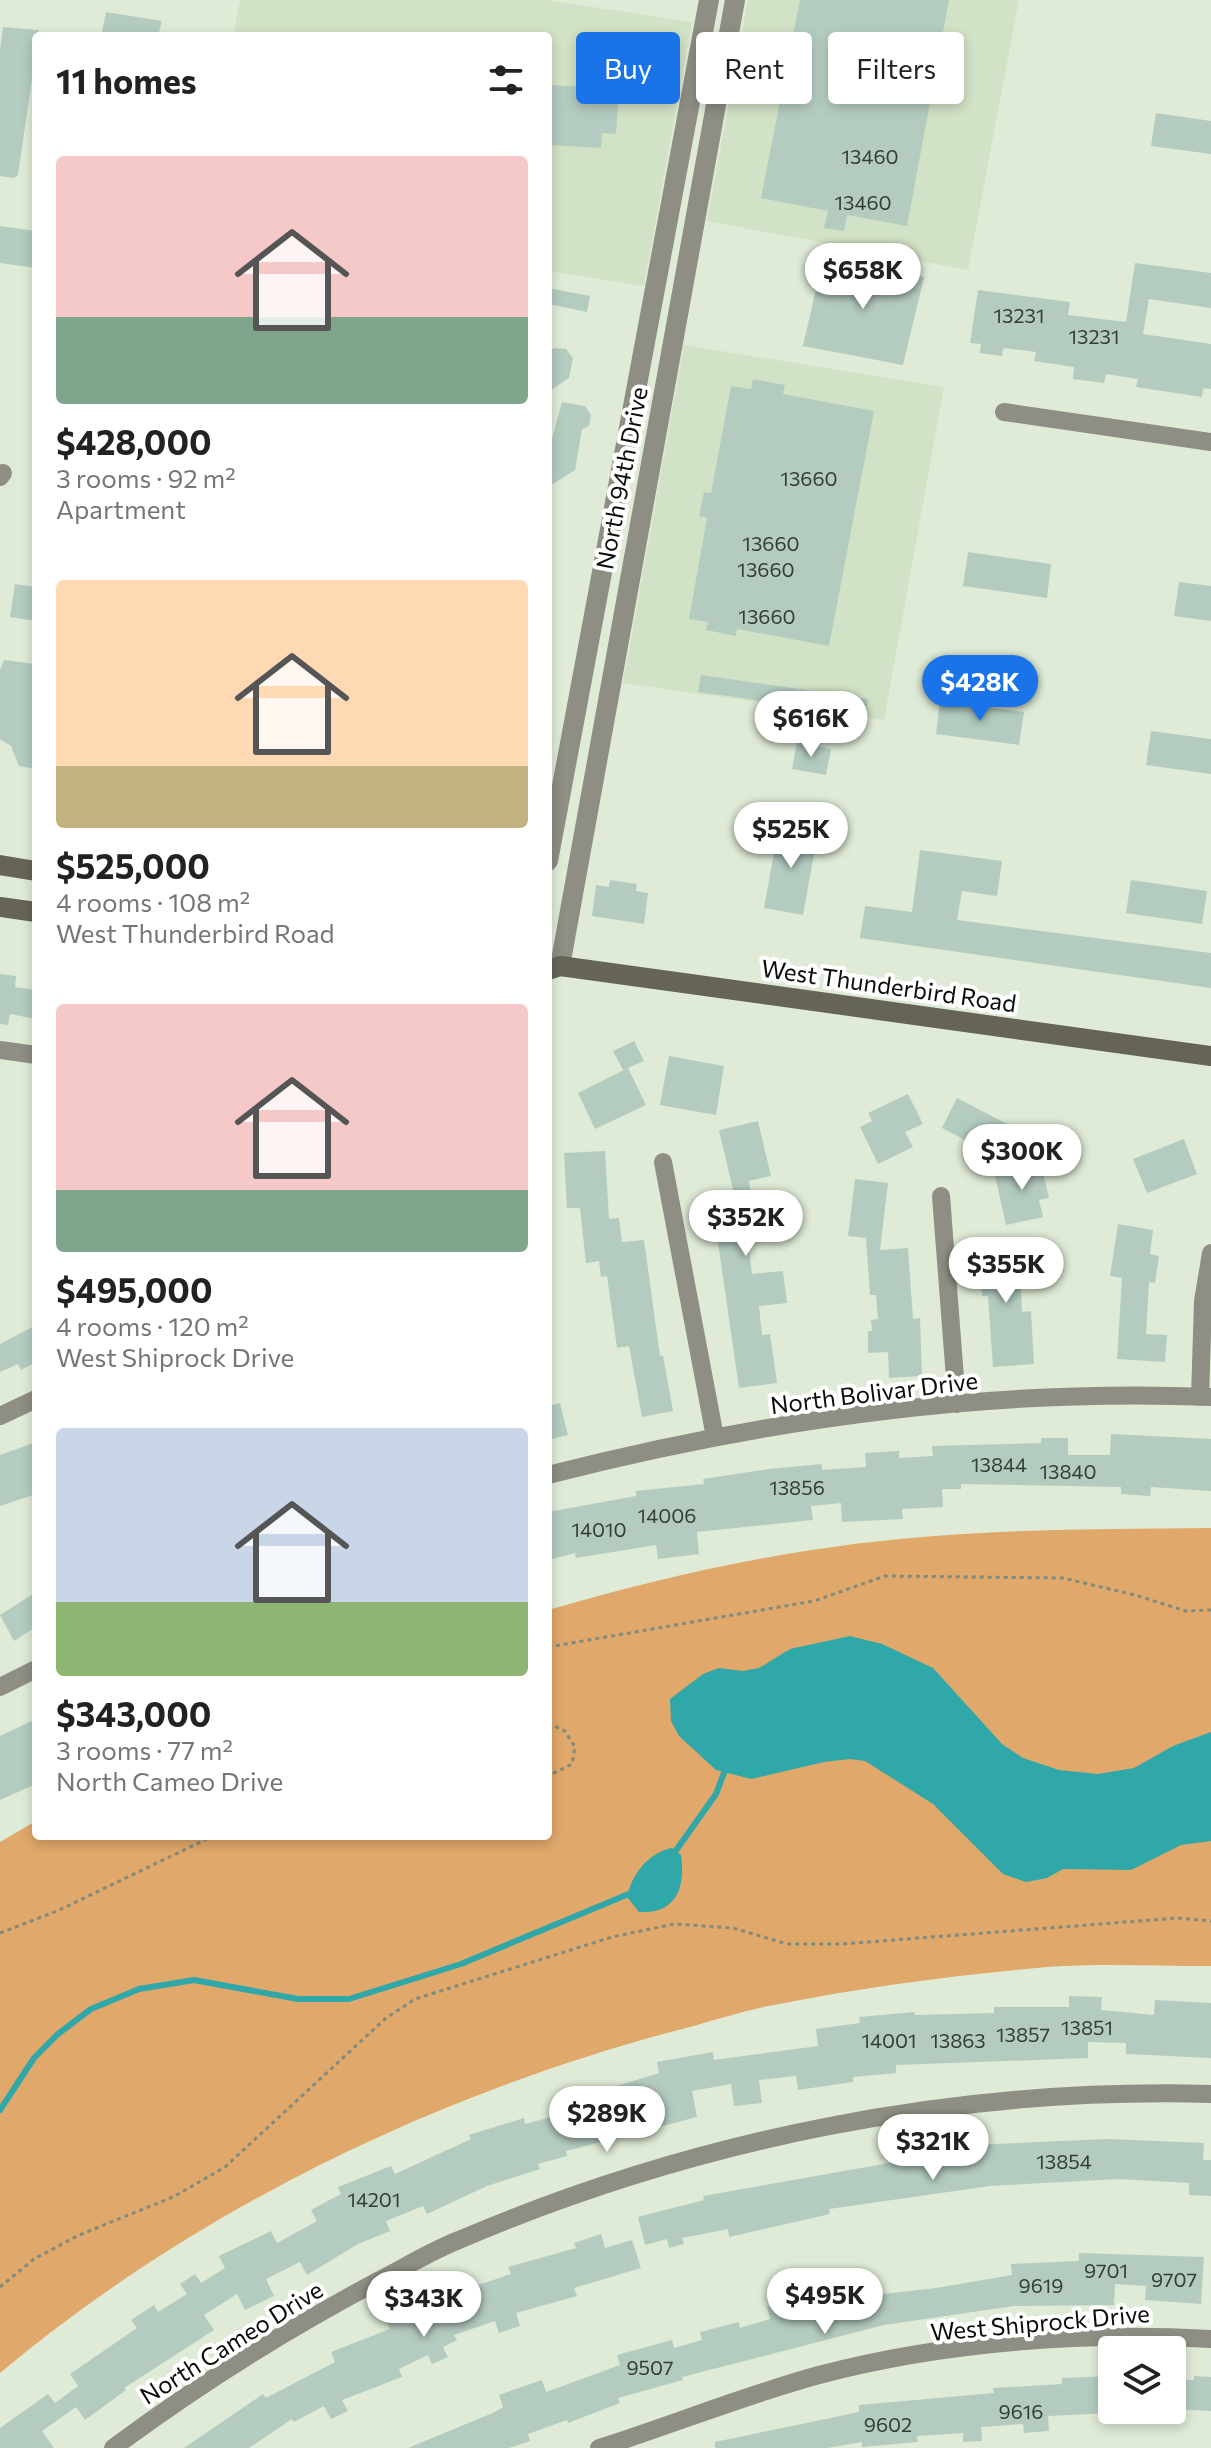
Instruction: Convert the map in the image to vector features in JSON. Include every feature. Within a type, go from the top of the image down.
[{"type":"main road","points":[[0,865],[32,870]]},
{"type":"main road","points":[[0,907],[32,911]]},
{"type":"main road","name":"West Thunderbird Road","points":[[552,964],[1211,1056]]},
{"type":"street","name":"North 94th Drive","points":[[552,843],[709,0]]},
{"type":"street","name":"North 94th Drive","points":[[552,964],[585,821],[735,0]]},
{"type":"street","points":[[667,218],[695,223]]},
{"type":"street","points":[[645,336],[674,339]]},
{"type":"street","points":[[1004,412],[1211,442]]},
{"type":"street","points":[[577,708],[604,713]]},
{"type":"street","points":[[558,816],[585,821]]},
{"type":"street","points":[[0,1050],[32,1054]]},
{"type":"street","points":[[663,1162],[715,1437]]},
{"type":"street","points":[[941,1196],[957,1404]]},
{"type":"street","points":[[1206,1397],[1203,1301],[1211,1253]]},
{"type":"street","name":"North Bolivar Drive","points":[[552,1474],[715,1437],[957,1404],[1120,1395],[1206,1397]]},
{"type":"street","points":[[0,1416],[32,1401]]},
{"type":"street","points":[[0,1687],[32,1671]]},
{"type":"street","name":"North Cameo Drive","points":[[113,2448],[181,2397],[298,2324],[456,2240],[591,2188],[734,2147],[885,2115],[1052,2096],[1128,2092],[1211,2094]]},
{"type":"street","name":"West Shiprock Drive","points":[[599,2448],[819,2375],[930,2354],[1138,2335],[1211,2339]]},
{"type":"path","points":[[552,1646],[814,1601],[885,1576],[1063,1578],[1186,1611],[1211,1610]]},
{"type":"path","points":[[552,1725],[565,1731],[575,1747],[572,1764],[552,1774]]},
{"type":"path","points":[[0,1933],[57,1911],[205,1840]]},
{"type":"path","points":[[0,2287],[34,2259],[77,2236],[175,2196],[225,2167],[407,2003],[612,1937],[674,1924],[695,1924],[733,1928],[787,1944],[842,1944],[1178,1918],[1211,1921]]},
{"type":"shaded area","points":[[240,0],[546,0],[692,22],[680,88],[680,32],[576,32],[576,104],[677,104],[644,286],[552,272],[552,32],[234,32]]},
{"type":"shaded area","points":[[748,0],[1019,0],[968,270],[707,221],[729,104],[812,104],[812,32],[742,32]]},
{"type":"shaded area","points":[[684,345],[944,387],[884,720],[623,683]]},
{"type":"shaded area","points":[[1211,1528],[1211,1966],[1067,1966],[910,1982],[752,2010],[594,2054],[412,2122],[324,2163],[238,2209],[155,2259],[76,2314],[0,2373],[0,1842],[32,1823],[32,1840],[552,1840],[552,1609],[654,1582],[797,1552],[927,1537]]},
{"type":"water","points":[[850,1636],[882,1644],[933,1668],[1002,1744],[1023,1758],[1059,1770],[1098,1774],[1134,1768],[1173,1746],[1211,1732],[1211,1841],[1181,1845],[1131,1870],[1063,1869],[1047,1878],[1026,1882],[1003,1874],[933,1804],[865,1761],[824,1762],[751,1779],[716,1770],[679,1736],[671,1721],[670,1699],[703,1674],[719,1668],[743,1671],[759,1668],[790,1649]]},
{"type":"water","points":[[672,1848],[681,1855],[682,1867],[682,1879],[675,1897],[661,1909],[639,1912],[627,1897],[633,1880],[649,1860]]},
{"type":"building","points":[[800,0],[949,0],[943,32],[828,32],[828,104],[930,104],[907,226],[847,215],[844,231],[824,228],[828,211],[761,198],[780,104],[812,104],[812,32],[794,32]]},
{"type":"building","points":[[106,12],[162,21],[159,32],[102,32]]},
{"type":"building","points":[[3,27],[39,30],[32,32],[32,78],[18,175],[14,178],[0,176],[0,51]]},
{"type":"building","points":[[552,85],[576,87],[576,104],[618,104],[616,134],[602,133],[601,148],[552,145]]},
{"type":"building","points":[[1156,113],[1211,121],[1211,154],[1151,146]]},
{"type":"building","points":[[0,226],[32,230],[32,267],[0,263]]},
{"type":"building","points":[[823,258],[924,277],[903,365],[803,346]]},
{"type":"building","points":[[1135,263],[1211,273],[1211,308],[1149,299],[1143,334],[1211,344],[1211,389],[1203,388],[1202,397],[1136,387],[1138,379],[1106,374],[1104,383],[1073,379],[1074,367],[1034,361],[1036,352],[1003,348],[1002,356],[980,353],[981,344],[970,343],[978,290],[1070,302],[1068,315],[1126,322]]},
{"type":"building","points":[[552,289],[590,296],[587,312],[552,305]]},
{"type":"building","points":[[566,349],[573,358],[569,378],[552,389],[552,350]]},
{"type":"building","points":[[753,379],[785,385],[783,394],[874,411],[829,646],[737,629],[736,636],[706,630],[708,622],[689,619],[707,518],[699,516],[704,492],[711,493],[731,386],[751,389]]},
{"type":"building","points":[[562,402],[585,406],[591,415],[589,426],[582,429],[575,470],[552,484],[552,439]]},
{"type":"building","points":[[968,552],[1051,564],[1047,598],[963,586]]},
{"type":"building","points":[[1179,582],[1211,586],[1211,621],[1174,616]]},
{"type":"building","points":[[15,584],[32,586],[32,620],[10,617]]},
{"type":"building","points":[[4,660],[32,664],[32,768],[19,766],[11,746],[0,739],[0,670]]},
{"type":"building","points":[[701,675],[868,699],[866,715],[698,692]]},
{"type":"building","points":[[940,701],[1024,712],[1019,745],[936,734]]},
{"type":"building","points":[[1151,731],[1211,739],[1211,774],[1146,765]]},
{"type":"building","points":[[797,742],[831,749],[826,775],[792,769]]},
{"type":"building","points":[[779,825],[818,832],[803,915],[764,908]]},
{"type":"building","points":[[920,850],[1002,861],[997,896],[962,891],[957,920],[1211,953],[1211,988],[860,938],[865,906],[912,912]]},
{"type":"building","points":[[610,880],[637,884],[636,891],[648,893],[644,924],[592,916],[596,885],[609,887]]},
{"type":"building","points":[[1131,880],[1207,891],[1202,924],[1126,913]]},
{"type":"building","points":[[0,974],[16,976],[15,987],[32,989],[32,1018],[10,1014],[8,1025],[0,1024]]},
{"type":"building","points":[[634,1041],[644,1061],[623,1070],[613,1051]]},
{"type":"building","points":[[669,1056],[724,1066],[716,1115],[660,1105]]},
{"type":"building","points":[[628,1068],[646,1105],[595,1129],[578,1093]]},
{"type":"building","points":[[908,1094],[923,1124],[905,1132],[913,1147],[878,1164],[860,1127],[872,1121],[868,1113]]},
{"type":"building","points":[[957,1098],[1007,1124],[992,1154],[942,1128]]},
{"type":"building","points":[[758,1121],[771,1176],[749,1181],[755,1233],[747,1234],[752,1274],[783,1271],[787,1303],[759,1306],[762,1335],[770,1334],[777,1383],[739,1388],[712,1201],[735,1198],[719,1130]]},
{"type":"building","points":[[1184,1139],[1197,1174],[1147,1193],[1133,1159]]},
{"type":"building","points":[[605,1151],[609,1219],[619,1218],[622,1242],[644,1240],[660,1356],[663,1356],[673,1411],[642,1417],[629,1346],[617,1348],[607,1276],[601,1277],[599,1261],[586,1263],[580,1208],[567,1208],[564,1153]]},
{"type":"building","points":[[1040,1161],[1049,1198],[1039,1200],[1043,1217],[1006,1225],[994,1171]]},
{"type":"building","points":[[855,1179],[888,1183],[880,1250],[908,1248],[913,1319],[920,1318],[922,1376],[889,1378],[888,1352],[868,1353],[871,1320],[878,1319],[876,1295],[870,1295],[866,1238],[848,1236]]},
{"type":"building","points":[[1118,1224],[1153,1230],[1150,1254],[1159,1256],[1155,1283],[1149,1282],[1146,1334],[1167,1335],[1165,1362],[1117,1359],[1122,1278],[1110,1276]]},
{"type":"building","points":[[1019,1243],[1022,1312],[1031,1311],[1034,1364],[993,1367],[988,1296],[982,1296],[979,1245]]},
{"type":"building","points":[[32,1327],[32,1364],[21,1370],[18,1364],[0,1372],[0,1344]]},
{"type":"building","points":[[560,1403],[568,1435],[552,1439],[552,1405]]},
{"type":"building","points":[[1111,1434],[1211,1439],[1211,1491],[1151,1487],[1150,1496],[1121,1494],[1121,1487],[961,1484],[961,1489],[942,1489],[943,1507],[902,1509],[903,1519],[842,1522],[841,1503],[811,1506],[813,1520],[697,1532],[699,1554],[658,1559],[656,1545],[576,1558],[575,1553],[552,1559],[552,1511],[636,1496],[636,1491],[704,1484],[703,1479],[769,1469],[822,1464],[822,1470],[866,1467],[865,1453],[899,1451],[899,1458],[933,1456],[932,1446],[1041,1443],[1041,1438],[1068,1438],[1068,1455],[1110,1455]]},
{"type":"building","points":[[32,1443],[32,1495],[0,1506],[0,1455]]},
{"type":"building","points":[[32,1595],[32,1630],[14,1641],[0,1615]]},
{"type":"building","points":[[32,1721],[32,1786],[0,1800],[0,1736]]},
{"type":"building","points":[[1069,1996],[1102,1997],[1101,2010],[1154,2015],[1155,2000],[1211,2003],[1211,2058],[1126,2054],[1126,2043],[1088,2042],[1088,2058],[896,2065],[896,2073],[853,2077],[853,2082],[798,2090],[796,2076],[759,2080],[762,2103],[734,2106],[731,2084],[692,2091],[697,2117],[566,2151],[567,2156],[538,2164],[540,2169],[487,2186],[427,2214],[423,2206],[386,2221],[390,2231],[358,2244],[307,2275],[300,2262],[266,2279],[274,2296],[245,2310],[237,2294],[204,2315],[214,2330],[124,2388],[126,2390],[85,2420],[76,2407],[42,2431],[54,2448],[0,2448],[0,2428],[48,2394],[55,2403],[78,2386],[70,2374],[137,2328],[131,2320],[154,2305],[158,2312],[187,2294],[180,2284],[195,2274],[201,2283],[225,2268],[219,2256],[271,2231],[277,2243],[317,2221],[311,2210],[341,2194],[338,2187],[391,2166],[395,2174],[471,2139],[469,2135],[524,2118],[525,2124],[595,2105],[594,2102],[610,2097],[607,2089],[659,2073],[657,2062],[713,2052],[714,2060],[818,2046],[816,2029],[860,2023],[859,2017],[914,2012],[915,2015],[994,2013],[994,2007],[1069,2007]]},
{"type":"building","points":[[1108,2139],[1204,2143],[1203,2160],[1211,2160],[1211,2196],[1189,2195],[1189,2183],[1119,2179],[990,2186],[829,2209],[830,2214],[729,2237],[728,2229],[682,2238],[684,2244],[669,2248],[667,2239],[645,2245],[638,2217],[704,2200],[703,2196],[906,2160],[905,2156],[971,2145]]},
{"type":"building","points":[[601,2234],[605,2248],[632,2240],[641,2268],[574,2288],[577,2296],[516,2313],[520,2326],[499,2333],[495,2321],[454,2335],[457,2340],[443,2347],[448,2357],[432,2364],[428,2355],[399,2369],[402,2377],[342,2400],[348,2411],[331,2419],[324,2406],[294,2422],[292,2419],[249,2448],[184,2448],[263,2394],[266,2398],[335,2362],[331,2352],[390,2329],[387,2323],[413,2312],[419,2327],[454,2311],[449,2295],[511,2274],[508,2267],[576,2248],[574,2243]]},
{"type":"building","points":[[1079,2253],[1204,2257],[1201,2304],[1145,2300],[1146,2286],[1115,2284],[1114,2305],[1014,2306],[884,2325],[682,2377],[683,2380],[618,2398],[620,2403],[568,2423],[567,2420],[528,2434],[530,2441],[509,2448],[408,2448],[495,2412],[503,2407],[499,2395],[542,2380],[546,2392],[620,2365],[617,2355],[672,2340],[674,2348],[702,2340],[700,2332],[739,2322],[740,2328],[770,2319],[767,2307],[796,2299],[800,2311],[866,2296],[1012,2275],[1011,2264],[1079,2261]]},
{"type":"building","points":[[1194,2376],[1211,2377],[1211,2411],[1186,2410],[1186,2380],[1194,2380]]},
{"type":"building","points":[[1098,2377],[1098,2414],[1048,2416],[1049,2431],[1024,2433],[1023,2424],[981,2427],[982,2441],[963,2442],[963,2433],[917,2436],[918,2442],[862,2447],[862,2442],[827,2448],[715,2448],[715,2442],[859,2412],[859,2405],[994,2393],[993,2388],[1062,2384],[1062,2378]]},
{"type":"waterway","points":[[672,1856],[716,1794],[724,1773]]},
{"type":"waterway","points":[[0,2110],[34,2058],[58,2034],[91,2009],[139,1989],[194,1980],[298,1999],[349,1999],[461,1964],[631,1893]]}]
